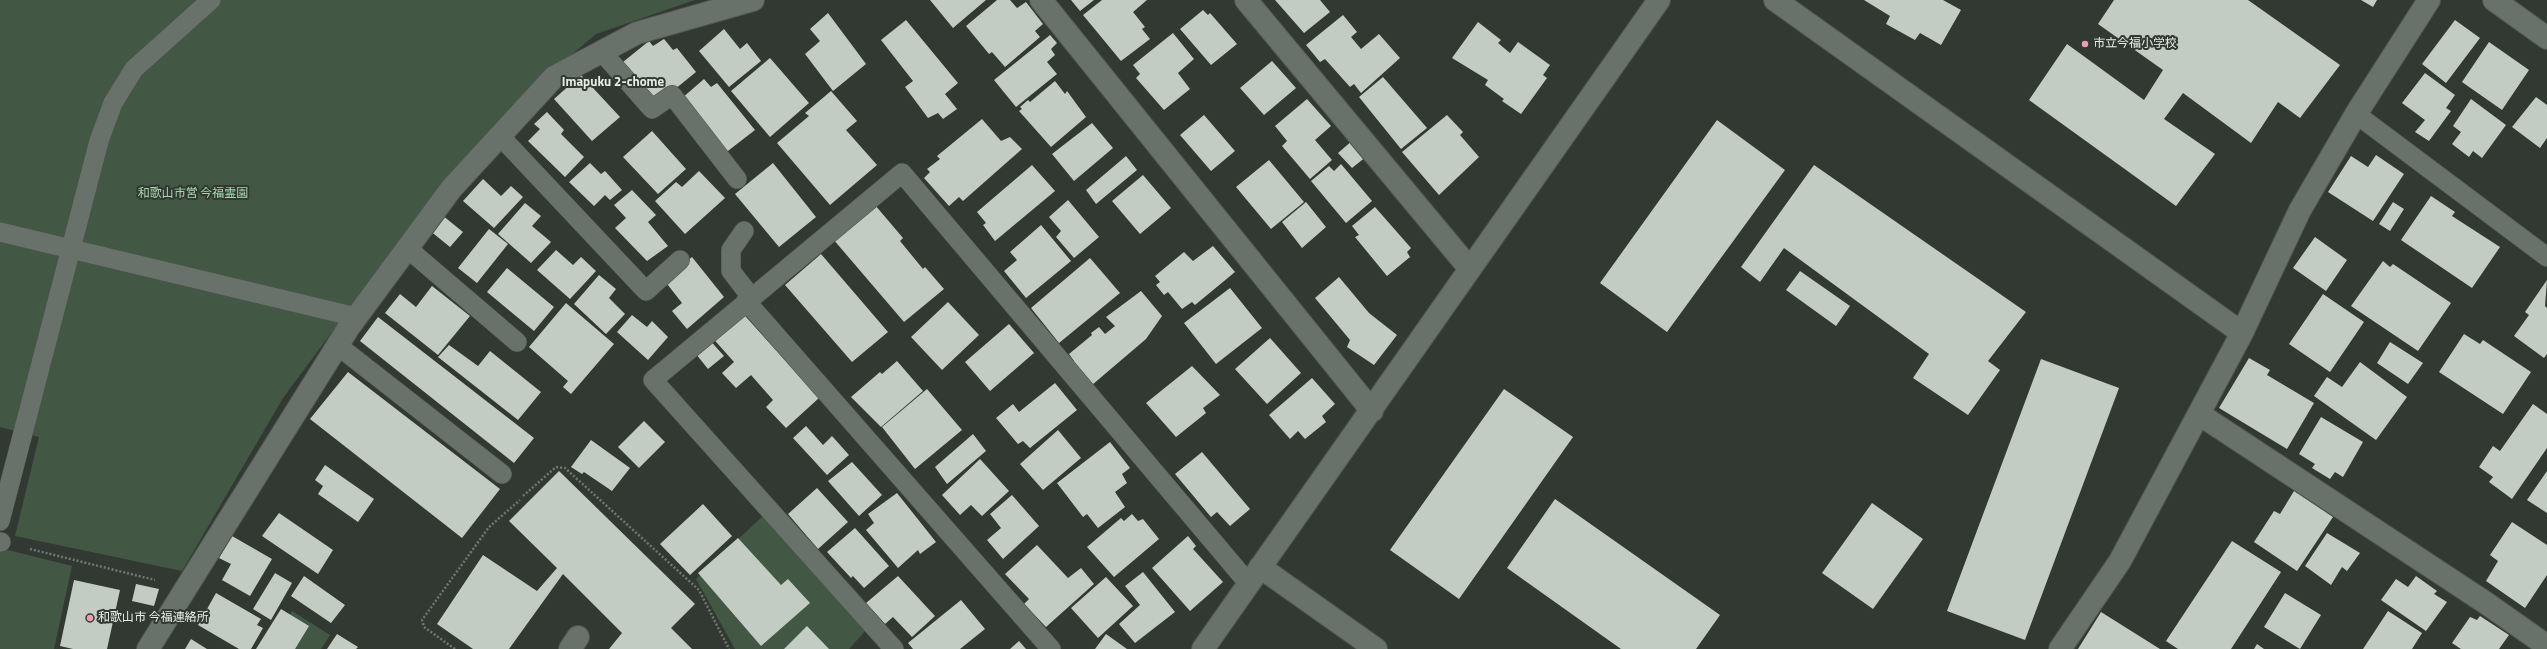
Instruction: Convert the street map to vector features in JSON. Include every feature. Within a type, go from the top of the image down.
[{"type":"street","points":[[148,649],[337,345],[356,317],[451,189],[554,77],[637,33],[753,0]]},
{"type":"street","points":[[1041,0],[1372,411]]},
{"type":"street","points":[[1246,0],[1470,270]]},
{"type":"street","points":[[1203,649],[1372,411],[1659,0]]},
{"type":"street","points":[[1775,0],[2242,333]]},
{"type":"street","points":[[2060,649],[2120,561],[2242,333],[2300,210],[2356,114],[2429,0]]},
{"type":"street","points":[[2494,0],[2547,38]]},
{"type":"street","points":[[2199,414],[2486,603],[2547,646]]},
{"type":"street","points":[[1255,576],[1376,649]]},
{"type":"lane","points":[[0,521],[99,141],[113,103],[134,69],[211,0]]},
{"type":"lane","points":[[602,52],[652,109],[672,95],[737,178]]},
{"type":"lane","points":[[2356,114],[2547,257]]},
{"type":"lane","points":[[500,136],[646,291],[680,260]]},
{"type":"lane","points":[[894,649],[653,380],[748,299],[902,173],[1255,576]]},
{"type":"lane","points":[[744,231],[731,250],[731,271],[748,299],[1051,649]]},
{"type":"lane","points":[[0,232],[356,317]]},
{"type":"lane","points":[[407,248],[517,342]]},
{"type":"lane","points":[[337,345],[502,474]]},
{"type":"path","points":[[455,649],[424,627],[422,620],[489,527],[556,467],[565,468],[699,590],[729,649]]},
{"type":"path","points":[[0,542],[186,588]]},
{"type":"green space","name":"和歌山市営 今福霊園","points":[[0,0],[695,0],[596,34],[511,106],[377,271],[283,398],[182,571],[15,536],[39,437],[0,427]]},
{"type":"green space","points":[[764,515],[866,630],[849,649],[735,649],[696,579]]},
{"type":"green space","points":[[0,548],[72,566],[54,649],[0,649]]},
{"type":"green space","points":[[292,611],[330,635],[321,649],[268,649]]},
{"type":"building","points":[[930,0],[986,0],[953,28]]},
{"type":"building","points":[[997,0],[1010,0],[1017,8],[1026,2],[1043,24],[1035,31],[1040,37],[1005,67],[992,52],[989,54],[966,26]]},
{"type":"building","points":[[1071,0],[1094,0],[1080,11]]},
{"type":"building","points":[[1102,0],[1147,0],[1133,12],[1145,27],[1142,29],[1150,39],[1121,61],[1083,15]]},
{"type":"building","points":[[1275,0],[1320,0],[1330,12],[1304,33]]},
{"type":"building","points":[[1864,0],[1943,0],[1961,10],[1941,45],[1920,33],[1915,40],[1886,24],[1890,16]]},
{"type":"building","name":"市立今福小学校","points":[[2114,0],[2248,0],[2340,65],[2300,118],[2278,102],[2251,143],[2183,93],[2164,119],[2215,154],[2176,206],[2029,100],[2067,44],[2144,100],[2163,70],[2098,24]]},
{"type":"building","points":[[2361,0],[2377,0],[2373,7]]},
{"type":"building","points":[[1203,10],[1208,15],[1210,13],[1237,44],[1211,65],[1180,29]]},
{"type":"building","points":[[828,13],[866,64],[833,91],[805,54],[820,41],[810,29]]},
{"type":"building","points":[[1343,15],[1357,32],[1351,37],[1361,49],[1379,34],[1400,58],[1361,93],[1354,84],[1350,87],[1325,59],[1320,62],[1306,45]]},
{"type":"building","points":[[906,20],[958,83],[945,94],[957,109],[943,119],[938,113],[928,118],[905,87],[913,81],[881,40]]},
{"type":"building","points":[[2455,20],[2480,38],[2446,83],[2422,64]]},
{"type":"building","points":[[1478,22],[1501,40],[1498,43],[1510,53],[1518,42],[1550,65],[1543,75],[1547,78],[1521,114],[1502,101],[1504,99],[1485,85],[1488,80],[1452,58]]},
{"type":"building","points":[[724,29],[740,49],[747,43],[761,61],[729,87],[699,51]]},
{"type":"building","points":[[1173,33],[1194,59],[1178,73],[1190,89],[1164,110],[1136,78],[1140,74],[1133,65]]},
{"type":"building","points":[[1050,35],[1057,43],[1051,49],[1055,55],[1047,62],[1057,74],[1016,107],[994,80]]},
{"type":"building","points":[[664,39],[673,50],[677,48],[696,72],[669,94],[664,89],[647,102],[623,62],[649,41],[653,46]]},
{"type":"building","points":[[2489,42],[2529,70],[2502,110],[2462,82]]},
{"type":"building","points":[[770,58],[809,103],[770,137],[731,91]]},
{"type":"building","points":[[1272,61],[1296,88],[1264,115],[1240,88]]},
{"type":"building","points":[[2425,73],[2455,95],[2446,108],[2451,111],[2429,141],[2415,132],[2425,120],[2402,103]]},
{"type":"building","points":[[581,75],[620,117],[592,141],[554,99]]},
{"type":"building","points":[[1383,77],[1427,128],[1401,149],[1359,97]]},
{"type":"building","points":[[704,79],[711,87],[717,83],[755,130],[724,154],[681,99]]},
{"type":"building","points":[[1055,81],[1065,94],[1067,91],[1086,117],[1051,147],[1019,111],[1022,109],[1020,107],[1028,100],[1030,102]]},
{"type":"building","points":[[831,91],[857,121],[846,130],[877,165],[830,205],[777,143],[809,116],[805,113]]},
{"type":"building","points":[[2536,97],[2547,105],[2547,138],[2540,148],[2512,127]]},
{"type":"building","points":[[1307,99],[1331,126],[1315,140],[1332,160],[1310,179],[1282,146],[1287,141],[1275,126]]},
{"type":"building","points":[[2471,99],[2506,125],[2482,158],[2473,151],[2469,157],[2452,144],[2461,132],[2453,126]]},
{"type":"building","points":[[547,112],[564,130],[561,134],[584,157],[565,177],[528,141],[540,129],[534,124]]},
{"type":"building","points":[[1204,115],[1235,151],[1211,171],[1180,135]]},
{"type":"building","points":[[1447,115],[1463,132],[1460,135],[1479,157],[1439,195],[1402,152]]},
{"type":"building","points":[[982,119],[1001,141],[1010,137],[1022,149],[963,201],[959,197],[949,206],[924,178],[930,172],[927,169],[940,159],[937,156]]},
{"type":"building","points":[[1717,120],[1785,170],[1667,332],[1600,283]]},
{"type":"building","points":[[1092,123],[1113,148],[1074,181],[1052,154]]},
{"type":"building","points":[[652,131],[686,169],[658,194],[623,157]]},
{"type":"building","points":[[1353,140],[1367,156],[1352,168],[1338,153]]},
{"type":"building","points":[[2376,155],[2404,174],[2373,221],[2328,192],[2351,156],[2368,167]]},
{"type":"building","points":[[1126,156],[1137,170],[1096,204],[1086,190]]},
{"type":"building","points":[[1269,160],[1304,202],[1271,229],[1236,187]]},
{"type":"building","points":[[590,163],[601,174],[605,171],[622,190],[610,200],[605,195],[594,206],[569,182]]},
{"type":"building","points":[[773,163],[816,217],[779,247],[735,194]]},
{"type":"building","points":[[1341,164],[1372,201],[1346,223],[1311,181],[1329,166],[1334,171]]},
{"type":"building","points":[[1032,165],[1055,191],[995,241],[983,225],[986,223],[977,212]]},
{"type":"building","points":[[1814,165],[2026,312],[1988,361],[2000,370],[1968,415],[1913,378],[1929,354],[1784,248],[1760,282],[1741,267]]},
{"type":"building","points":[[699,171],[725,198],[685,234],[655,201],[676,182],[682,187]]},
{"type":"building","points":[[1143,175],[1171,208],[1140,234],[1112,201]]},
{"type":"building","points":[[483,179],[501,196],[511,186],[523,197],[494,228],[463,201]]},
{"type":"building","points":[[632,190],[656,215],[648,222],[668,246],[647,261],[615,228],[626,218],[614,205]]},
{"type":"building","points":[[2431,196],[2455,212],[2452,216],[2500,247],[2472,288],[2401,240]]},
{"type":"building","points":[[1068,200],[1099,237],[1074,258],[1056,237],[1061,231],[1049,217]]},
{"type":"building","points":[[1306,202],[1326,227],[1302,248],[1282,222]]},
{"type":"building","points":[[2393,202],[2404,209],[2390,231],[2379,224]]},
{"type":"building","points":[[525,203],[541,216],[532,226],[551,242],[531,263],[498,234]]},
{"type":"building","points":[[875,205],[903,238],[900,241],[923,269],[925,267],[944,289],[904,322],[833,239]]},
{"type":"building","points":[[1375,207],[1411,248],[1407,252],[1410,257],[1387,276],[1355,237],[1359,235],[1352,226]]},
{"type":"building","points":[[442,215],[463,232],[450,247],[429,230]]},
{"type":"building","points":[[1041,225],[1071,261],[1026,298],[1004,271],[1017,260],[1010,252]]},
{"type":"building","points":[[489,229],[508,244],[477,283],[458,268]]},
{"type":"building","points":[[2315,237],[2347,260],[2326,291],[2293,268]]},
{"type":"building","points":[[1213,246],[1235,272],[1195,305],[1192,302],[1182,309],[1168,292],[1164,295],[1156,285],[1160,282],[1155,276],[1184,252],[1193,261]]},
{"type":"building","points":[[556,250],[573,265],[581,257],[596,271],[570,299],[537,270]]},
{"type":"building","points":[[821,254],[888,332],[852,362],[785,285]]},
{"type":"building","points":[[692,257],[724,297],[687,329],[672,311],[682,303],[664,280]]},
{"type":"building","points":[[1090,258],[1120,293],[1059,343],[1031,308]]},
{"type":"building","points":[[2383,261],[2390,267],[2393,264],[2451,303],[2418,351],[2351,306]]},
{"type":"building","points":[[507,268],[554,307],[534,331],[487,292]]},
{"type":"building","points":[[1800,271],[1850,306],[1836,326],[1786,290]]},
{"type":"building","points":[[599,275],[616,289],[609,298],[625,314],[606,334],[574,304]]},
{"type":"building","points":[[1339,277],[1369,313],[1397,335],[1374,365],[1347,347],[1350,340],[1315,298]]},
{"type":"building","points":[[2547,280],[2545,306],[2547,308],[2547,354],[2544,358],[2514,336],[2529,315],[2525,312]]},
{"type":"building","points":[[432,286],[470,316],[438,355],[385,313],[400,294],[416,307]]},
{"type":"building","points":[[1230,288],[1262,328],[1216,364],[1184,323]]},
{"type":"building","points":[[1141,291],[1162,316],[1146,339],[1092,385],[1072,363],[1074,361],[1069,354],[1092,335],[1091,333],[1099,327],[1105,334],[1115,326],[1106,317]]},
{"type":"building","points":[[2323,294],[2364,322],[2330,372],[2289,344]]},
{"type":"building","points":[[948,302],[979,335],[942,370],[911,337]]},
{"type":"building","points":[[566,303],[614,344],[571,394],[563,387],[568,381],[529,347]]},
{"type":"building","points":[[738,308],[819,398],[786,428],[766,407],[773,400],[751,375],[736,388],[722,373],[734,362],[709,334]]},
{"type":"building","points":[[632,315],[647,327],[652,321],[668,337],[648,360],[617,332]]},
{"type":"building","points":[[378,317],[534,438],[514,463],[360,341]]},
{"type":"building","points":[[1009,324],[1034,353],[990,391],[965,362]]},
{"type":"building","points":[[2464,334],[2480,344],[2483,340],[2531,372],[2503,414],[2439,372]]},
{"type":"building","points":[[707,337],[724,356],[708,369],[692,349]]},
{"type":"building","points":[[1270,338],[1301,373],[1267,404],[1235,369]]},
{"type":"building","points":[[2390,342],[2423,363],[2408,384],[2377,363]]},
{"type":"building","points":[[449,345],[478,366],[490,351],[541,392],[518,420],[438,357]]},
{"type":"building","points":[[2249,358],[2270,370],[2267,375],[2314,403],[2287,449],[2219,408]]},
{"type":"building","points":[[2041,359],[2119,388],[2025,640],[1947,611]]},
{"type":"building","points":[[897,361],[923,391],[881,427],[851,397],[880,372],[882,374]]},
{"type":"building","points":[[2360,362],[2407,397],[2376,440],[2314,396],[2327,377],[2342,387]]},
{"type":"building","points":[[1192,366],[1220,395],[1203,408],[1206,413],[1176,437],[1146,403]]},
{"type":"building","points":[[348,372],[500,489],[462,538],[310,419]]},
{"type":"building","points":[[1312,378],[1335,404],[1322,416],[1326,422],[1305,439],[1298,431],[1290,439],[1269,415]]},
{"type":"building","points":[[1055,383],[1077,410],[1030,448],[1023,441],[1018,444],[996,418],[1013,404],[1019,412]]},
{"type":"building","points":[[927,389],[962,430],[915,469],[882,427]]},
{"type":"building","points":[[1504,389],[1573,437],[1459,599],[1390,550]]},
{"type":"building","points":[[2533,404],[2547,414],[2547,448],[2512,499],[2489,482],[2493,477],[2479,467],[2493,446],[2500,451]]},
{"type":"building","points":[[2321,417],[2363,442],[2343,477],[2335,472],[2330,479],[2312,468],[2315,464],[2299,454]]},
{"type":"building","points":[[644,421],[665,442],[639,468],[618,447]]},
{"type":"building","points":[[806,426],[823,445],[832,436],[849,455],[827,475],[793,438]]},
{"type":"building","points":[[1058,430],[1081,458],[1043,490],[1020,464]]},
{"type":"building","points":[[973,434],[986,451],[947,484],[935,467]]},
{"type":"building","points":[[591,440],[630,468],[612,491],[584,472],[582,474],[571,467]]},
{"type":"building","points":[[1110,442],[1130,468],[1122,474],[1127,483],[1115,492],[1125,507],[1098,528],[1087,514],[1083,517],[1057,483]]},
{"type":"building","points":[[1202,452],[1250,509],[1230,526],[1217,512],[1211,517],[1175,474]]},
{"type":"building","points":[[980,459],[1009,491],[982,516],[971,505],[960,515],[942,495]]},
{"type":"building","points":[[852,462],[882,495],[859,516],[828,481]]},
{"type":"building","points":[[325,465],[374,499],[358,522],[318,494],[323,486],[315,480]]},
{"type":"building","points":[[559,471],[695,604],[671,628],[692,649],[609,649],[622,633],[563,574],[509,649],[473,649],[437,624],[483,555],[537,591],[557,568],[509,521]]},
{"type":"building","points":[[2547,471],[2547,513],[2527,500]]},
{"type":"building","points":[[817,488],[848,522],[818,549],[788,514]]},
{"type":"building","points":[[2294,491],[2333,517],[2297,571],[2254,542],[2274,511],[2280,514]]},
{"type":"building","points":[[897,493],[936,542],[920,554],[918,550],[898,568],[866,530],[874,523],[868,514]]},
{"type":"building","points":[[1012,495],[1039,526],[1003,559],[987,540],[1001,528],[990,514]]},
{"type":"building","points":[[1555,499],[1720,615],[1696,649],[1621,649],[1507,568]]},
{"type":"building","points":[[1872,503],[1923,539],[1873,609],[1822,573]]},
{"type":"building","points":[[703,504],[732,536],[690,575],[660,544]]},
{"type":"building","points":[[279,513],[333,550],[318,574],[262,536]]},
{"type":"building","points":[[1132,514],[1138,521],[1143,519],[1159,539],[1114,577],[1087,547],[1121,518],[1124,521]]},
{"type":"building","points":[[2512,522],[2547,545],[2547,575],[2525,608],[2486,581],[2498,561],[2490,555]]},
{"type":"building","points":[[855,528],[889,566],[864,588],[853,576],[851,578],[827,552]]},
{"type":"building","points":[[2327,533],[2360,553],[2347,571],[2342,567],[2331,585],[2305,566]]},
{"type":"building","points":[[232,536],[272,559],[250,596],[222,580],[231,564],[219,558]]},
{"type":"building","points":[[1188,536],[1196,546],[1193,549],[1223,582],[1190,611],[1152,568]]},
{"type":"building","points":[[738,538],[781,585],[788,579],[810,603],[761,646],[698,573]]},
{"type":"building","points":[[2232,541],[2281,572],[2231,649],[2178,649],[2166,641]]},
{"type":"building","points":[[1037,545],[1068,578],[1081,568],[1094,584],[1046,627],[1024,604],[1029,599],[1005,574]]},
{"type":"building","points":[[1143,572],[1175,612],[1135,643],[1119,624],[1140,605],[1125,586]]},
{"type":"building","points":[[275,573],[292,583],[271,620],[253,609]]},
{"type":"building","points":[[304,576],[345,605],[331,623],[291,596]]},
{"type":"building","points":[[898,576],[935,616],[912,637],[893,617],[885,624],[866,603]]},
{"type":"building","points":[[2416,576],[2437,591],[2434,594],[2447,602],[2426,631],[2381,600],[2396,579],[2408,587]]},
{"type":"building","points":[[1106,577],[1133,606],[1098,638],[1071,608]]},
{"type":"building","name":"和歌山市 今福連絡所","points":[[74,580],[120,590],[107,649],[73,649],[60,646]]},
{"type":"building","points":[[136,584],[159,589],[154,606],[132,601]]},
{"type":"building","points":[[216,593],[261,619],[257,625],[263,628],[251,649],[239,649],[198,625]]},
{"type":"building","points":[[2285,593],[2321,615],[2300,649],[2264,627]]},
{"type":"building","points":[[961,600],[985,629],[960,649],[913,649],[908,643]]},
{"type":"building","points":[[281,609],[309,626],[295,649],[256,649]]},
{"type":"building","points":[[2388,611],[2422,633],[2412,649],[2363,649]]},
{"type":"building","points":[[2101,612],[2160,649],[2078,649]]},
{"type":"building","points":[[2480,616],[2509,635],[2499,649],[2461,649],[2452,643],[2470,617],[2477,620]]},
{"type":"building","points":[[807,626],[829,649],[784,649]]},
{"type":"building","points":[[337,634],[358,647],[356,649],[327,649]]},
{"type":"building","points":[[1106,634],[1127,649],[1095,649]]},
{"type":"building","points":[[191,639],[207,649],[185,649]]},
{"type":"building","points":[[1019,641],[1026,649],[1010,649]]},
{"type":"building","points":[[2257,644],[2264,649],[2254,649]]},
{"type":"place","name":"市立今福小学校","points":[[2085,44]]},
{"type":"place","name":"和歌山市 今福連絡所","points":[[90,618]]},
{"type":"district","name":"Imapuku 2-chome","points":[[613,83]]}]
